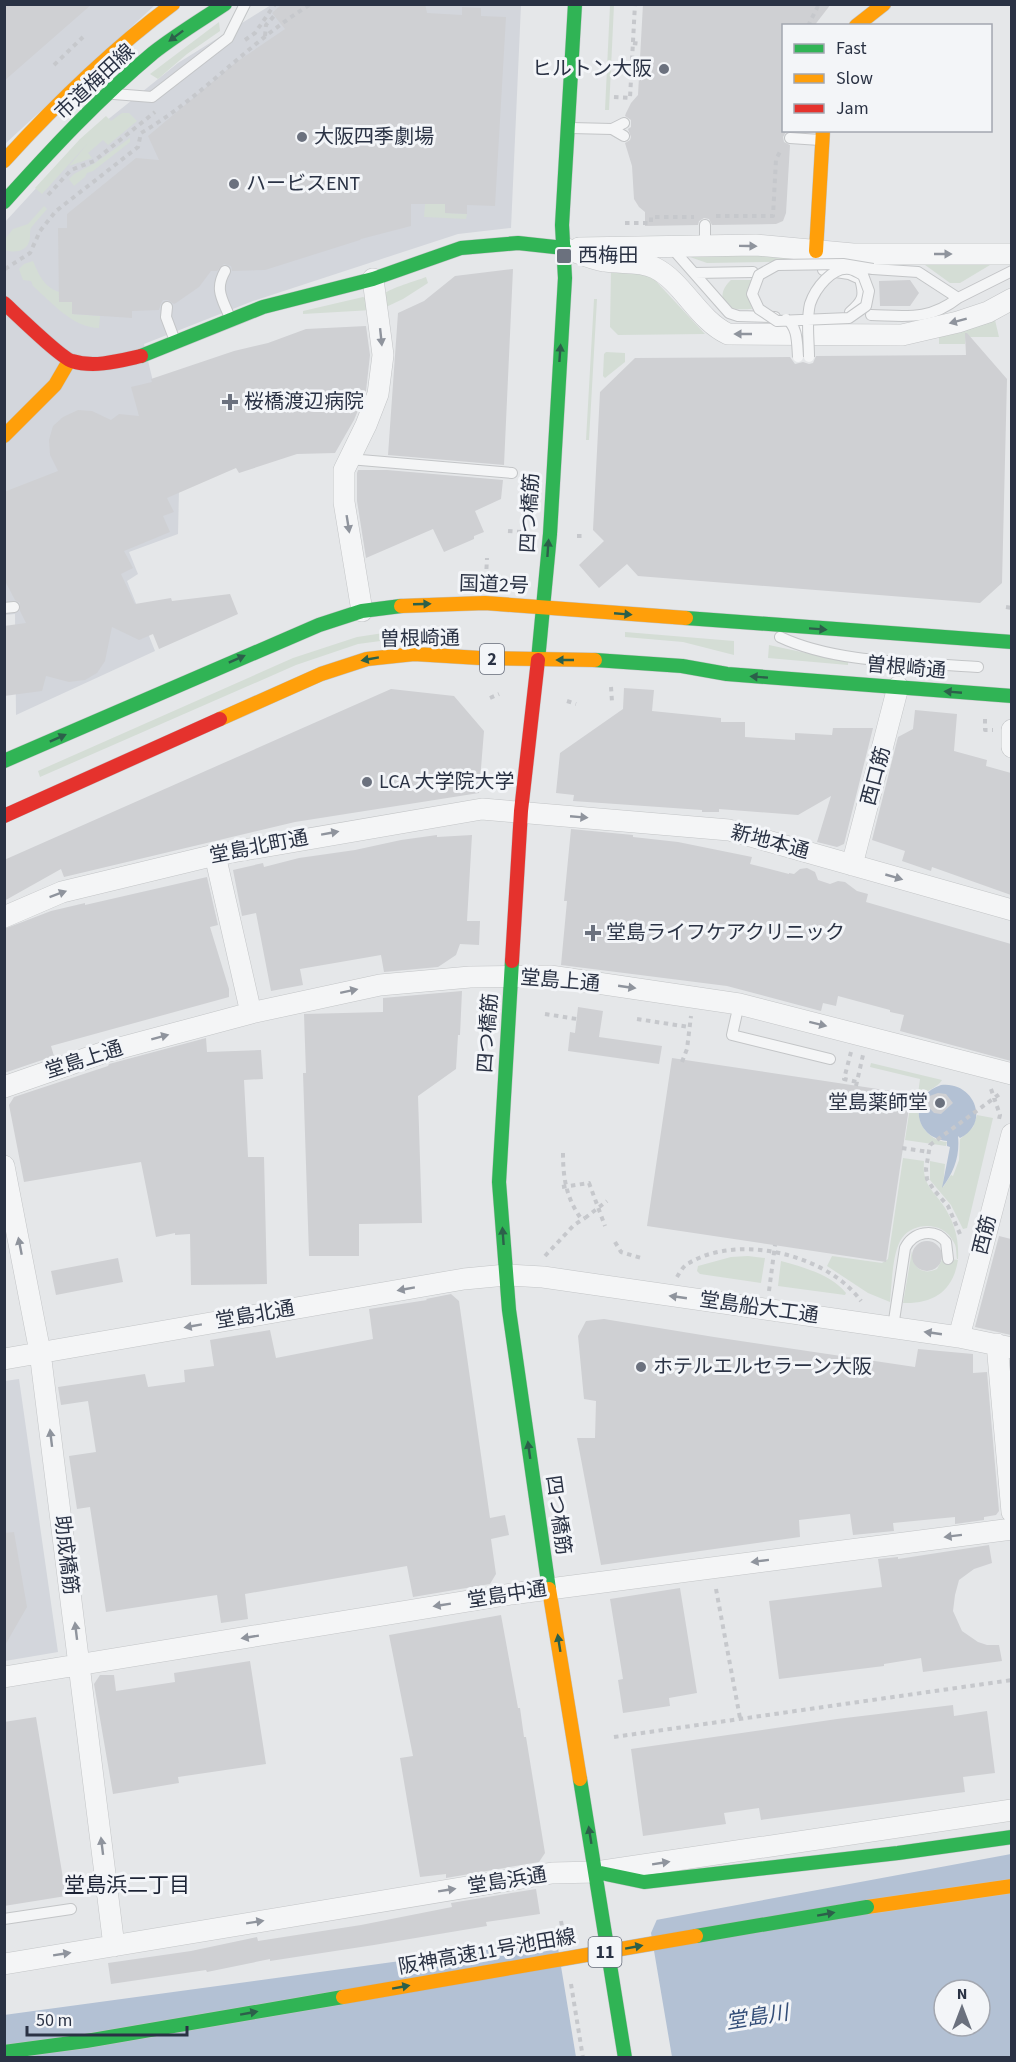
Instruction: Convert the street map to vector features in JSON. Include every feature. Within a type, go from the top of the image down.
[{"type":"main road","name":"市道梅田線","points":[[4,161],[64,96],[112,53],[173,4]]},
{"type":"main road","name":"市道梅田線","points":[[4,202],[108,93],[179,34],[225,4]]},
{"type":"main road","name":"四つ橋筋","points":[[575,4],[562,225],[565,278],[544,606],[521,811],[498,1182],[506,1275],[550,1588],[625,2058]]},
{"type":"main road","points":[[859,24],[884,4]]},
{"type":"main road","points":[[816,251],[822,135]]},
{"type":"main road","points":[[4,303],[69,362],[112,363],[148,356],[263,307],[373,279],[461,248],[518,243],[564,248]]},
{"type":"main road","points":[[4,436],[55,385],[69,362]]},
{"type":"main road","name":"国道2号","points":[[4,761],[318,624],[362,611],[419,604],[485,603],[544,606],[753,624],[1011,642]]},
{"type":"main road","name":"曽根崎通","points":[[4,816],[321,674],[367,659],[414,654],[537,660],[613,660],[682,666],[727,674],[1011,696]]},
{"type":"main road","points":[[596,1872],[644,1882],[898,1853],[1011,1837]]},
{"type":"main road","name":"阪神高速11号池田線","points":[[4,2052],[86,2042],[867,1906],[1011,1886]]},
{"type":"street","points":[[564,248],[671,246],[705,229],[756,245],[816,251],[853,254],[1011,254]]},
{"type":"street","points":[[564,248],[603,261],[640,264],[656,269],[716,328],[728,334],[902,335],[958,322],[988,312],[1011,299]]},
{"type":"street","points":[[362,611],[344,502],[344,470],[378,394],[383,356],[373,279]]},
{"type":"street","name":"西口筋","points":[[852,865],[898,687]]},
{"type":"street","points":[[1011,730],[1011,747]]},
{"type":"street","name":"堂島北町通","points":[[4,917],[62,892],[215,855],[482,809],[521,811]]},
{"type":"street","name":"新地本通","points":[[521,811],[729,830],[1011,910]]},
{"type":"street","points":[[215,855],[251,1013]]},
{"type":"street","name":"堂島上通","points":[[4,1087],[105,1052],[251,1013],[380,985],[470,977],[549,976],[740,1004],[1011,1074]]},
{"type":"street","name":"西筋","points":[[959,1336],[1011,1134]]},
{"type":"street","name":"助成橋筋","points":[[4,1166],[40,1353],[114,1946]]},
{"type":"street","name":"堂島船大工通","points":[[506,1275],[543,1277],[959,1336],[1004,1346]]},
{"type":"street","name":"堂島北通","points":[[4,1359],[464,1279],[506,1275]]},
{"type":"street","points":[[1004,1346],[1011,1512]]},
{"type":"street","name":"堂島中通","points":[[4,1677],[550,1588],[1011,1529]]},
{"type":"street","name":"堂島浜通","points":[[4,1964],[552,1873],[596,1872],[1011,1810]]},
{"type":"lane","points":[[108,93],[152,97],[228,38],[245,4]]},
{"type":"lane","points":[[567,128],[612,129],[624,123]]},
{"type":"lane","points":[[612,129],[624,136]]},
{"type":"lane","points":[[787,141],[822,135]]},
{"type":"lane","points":[[671,246],[729,313],[738,316],[778,318],[789,317],[801,316],[846,314],[860,304],[864,291],[860,279],[849,274],[823,270],[779,271],[764,279],[758,294],[763,306],[778,314],[785,318],[792,322],[803,357],[808,328],[809,320],[810,304],[824,281],[837,271],[850,269],[864,275],[869,291],[866,306],[849,318],[818,320],[808,320],[777,321],[759,309],[752,294],[759,275],[777,265],[843,264],[918,272],[958,298]]},
{"type":"lane","points":[[225,271],[219,282],[221,295],[232,321]]},
{"type":"lane","points":[[871,315],[923,316],[944,309],[958,298],[1011,271]]},
{"type":"lane","points":[[695,273],[753,272]]},
{"type":"lane","points":[[167,307],[166,317],[176,344]]},
{"type":"lane","points":[[348,459],[512,473]]},
{"type":"lane","points":[[753,624],[800,646],[849,657],[978,667]]},
{"type":"lane","points":[[740,1004],[732,1035],[830,1059]]},
{"type":"lane","points":[[893,1327],[905,1248],[909,1241],[920,1234],[937,1235],[946,1242],[948,1259]]},
{"type":"lane","points":[[4,1919],[71,1909]]},
{"type":"path","points":[[237,47],[255,33],[274,4]]},
{"type":"path","points":[[5,269],[30,253],[40,231],[56,211],[138,147],[141,133],[164,119],[265,37],[311,4]]},
{"type":"path","points":[[614,97],[630,98],[636,4]]},
{"type":"path","points":[[809,24],[819,4]]},
{"type":"path","points":[[265,37],[266,25],[274,16]]},
{"type":"path","points":[[54,65],[83,38]]},
{"type":"path","points":[[633,44],[641,44]]},
{"type":"path","points":[[47,196],[71,170],[94,161],[157,111]]},
{"type":"path","points":[[705,229],[773,216],[776,159],[787,141]]},
{"type":"path","points":[[626,223],[651,223],[651,217],[695,217]]},
{"type":"path","points":[[508,531],[521,532]]},
{"type":"path","points":[[577,536],[584,536]]},
{"type":"path","points":[[486,578],[487,558]]},
{"type":"path","points":[[611,687],[612,702]]},
{"type":"path","points":[[490,698],[498,694]]},
{"type":"path","points":[[567,701],[576,704]]},
{"type":"path","points":[[985,718],[985,730]]},
{"type":"path","points":[[545,1014],[577,1019]]},
{"type":"path","points":[[682,1062],[687,1049],[691,1014]]},
{"type":"path","points":[[637,1019],[689,1027]]},
{"type":"path","points":[[851,1052],[844,1079],[857,1084],[864,1054]]},
{"type":"path","points":[[962,1239],[948,1206],[927,1179],[928,1152],[930,1145],[993,1099]]},
{"type":"path","points":[[902,1148],[928,1152]]},
{"type":"path","points":[[563,1153],[564,1186],[573,1207],[583,1217]]},
{"type":"path","points":[[564,1186],[589,1183],[605,1226]]},
{"type":"path","points":[[541,1262],[574,1225],[607,1201]]},
{"type":"path","points":[[615,1242],[621,1252],[641,1258]]},
{"type":"path","points":[[768,1292],[775,1245]]},
{"type":"path","points":[[675,1279],[686,1263],[710,1254],[752,1250],[796,1257],[818,1266],[852,1289],[863,1304]]},
{"type":"path","points":[[712,1567],[740,1718]]},
{"type":"path","points":[[614,1737],[1011,1680]]},
{"type":"path","points":[[561,1921],[564,1937]]},
{"type":"path","points":[[571,1981],[583,2058]]},
{"type":"shaded area","points":[[5,5],[155,5],[5,144]]},
{"type":"shaded area","points":[[271,5],[521,5],[511,228],[458,234],[253,301],[144,344],[179,490],[178,534],[129,552],[138,574],[127,581],[155,651],[16,715],[15,614],[4,615],[4,223],[75,146],[178,63]]},
{"type":"shaded area","points":[[610,5],[614,5],[609,110],[605,110]]},
{"type":"shaded area","points":[[219,22],[220,31],[187,54],[158,79],[150,74]]},
{"type":"shaded area","points":[[122,113],[129,113],[137,121],[108,145],[103,140],[88,153],[92,158],[69,166],[89,142],[42,194],[35,188],[80,139],[106,116],[111,121]]},
{"type":"shaded area","points":[[130,138],[130,142],[93,171],[87,173],[74,186],[69,179],[74,174],[95,163]]},
{"type":"shaded area","points":[[425,204],[445,204],[445,213],[467,214],[466,219],[424,217]]},
{"type":"shaded area","points":[[44,206],[47,209],[31,228],[30,240],[25,248],[19,251],[5,250],[5,239],[13,229],[28,224]]},
{"type":"shaded area","points":[[745,251],[830,261],[707,263],[690,257],[689,254]]},
{"type":"shaded area","points":[[33,261],[46,284],[59,292],[59,302],[72,302],[72,314],[100,316],[99,328],[89,327],[71,319],[33,286],[31,281],[23,280],[19,269],[24,264]]},
{"type":"shaded area","points":[[921,262],[995,262],[960,283],[950,283]]},
{"type":"shaded area","points":[[611,270],[639,272],[653,278],[705,334],[618,335],[610,327]]},
{"type":"shaded area","points":[[426,277],[428,283],[386,307],[384,294]]},
{"type":"shaded area","points":[[731,280],[752,280],[748,295],[752,309],[734,309],[724,302],[723,291]]},
{"type":"shaded area","points":[[363,297],[370,300],[372,310],[303,314],[303,311]]},
{"type":"shaded area","points":[[594,299],[597,299],[589,440],[586,440]]},
{"type":"shaded area","points":[[995,320],[999,337],[966,337],[965,344],[939,344],[939,336]]},
{"type":"shaded area","points":[[606,352],[625,353],[625,362],[605,378],[603,376]]},
{"type":"shaded area","points":[[410,629],[410,637],[358,644],[296,665],[40,777],[38,771],[293,658],[357,637]]},
{"type":"shaded area","points":[[625,632],[734,641],[734,655],[683,642],[625,637]]},
{"type":"shaded area","points":[[769,645],[848,662],[848,665],[768,658]]},
{"type":"shaded area","points":[[871,1063],[942,1080],[924,1095],[920,1103],[919,1118],[926,1132],[932,1137],[947,1142],[946,1146],[905,1140],[912,1094],[918,1094],[920,1079],[870,1067]]},
{"type":"shaded area","points":[[977,1115],[993,1118],[967,1228],[963,1229],[951,1205],[930,1180],[930,1161],[945,1164],[943,1187],[951,1175],[953,1176],[959,1160],[960,1139],[973,1127]]},
{"type":"shaded area","points":[[903,1158],[924,1161],[925,1176],[929,1187],[945,1208],[954,1226],[958,1259],[954,1243],[943,1230],[921,1226],[907,1232],[896,1251],[890,1302],[868,1293],[827,1266],[832,1256],[882,1263],[888,1259]]},
{"type":"shaded area","points":[[912,1251],[916,1266],[922,1271],[937,1269],[943,1258],[958,1260],[952,1280],[940,1294],[924,1301],[903,1303]]},
{"type":"shaded area","points":[[731,1257],[765,1258],[761,1283],[700,1274],[697,1271],[698,1266]]},
{"type":"shaded area","points":[[781,1261],[808,1269],[833,1281],[846,1293],[845,1295],[778,1286]]},
{"type":"shaded area","points":[[19,1379],[58,1652],[5,1661],[5,1381]]},
{"type":"water","points":[[941,1085],[962,1089],[975,1104],[976,1114],[975,1123],[969,1131],[960,1138],[958,1136],[955,1164],[942,1188],[950,1147],[947,1146],[947,1141],[927,1132],[919,1116],[919,1106],[923,1098],[930,1090]]},
{"type":"water","name":"堂島川","points":[[1011,1854],[1011,2057],[5,2058],[4,2015],[532,1943]]},
{"type":"pier","points":[[658,1917],[651,1933],[672,2057],[576,2057],[556,1936]]},
{"type":"building","points":[[4,4],[92,4],[4,81]]},
{"type":"building","name":"ハービスENT","points":[[282,4],[425,4],[427,13],[462,15],[462,7],[481,8],[481,16],[506,17],[495,206],[467,205],[467,214],[445,213],[445,204],[411,204],[411,226],[361,239],[265,270],[232,271],[231,266],[224,264],[217,271],[211,271],[199,287],[176,303],[163,300],[159,310],[132,311],[132,318],[72,314],[72,302],[59,302],[58,228],[67,228],[67,214],[136,158],[159,160],[148,136],[235,63],[285,29],[272,13]]},
{"type":"building","points":[[643,4],[831,4],[816,24],[782,24],[782,132],[786,132],[783,137],[784,142],[790,145],[786,213],[783,221],[776,224],[712,225],[709,219],[704,218],[699,221],[698,225],[645,226],[645,212],[634,199],[632,166],[625,143],[631,137],[628,129],[631,127],[631,120],[625,116],[638,95]]},
{"type":"building","points":[[513,269],[504,465],[388,455],[398,313],[424,301],[455,276]]},
{"type":"building","points":[[910,280],[919,293],[910,306],[880,306],[879,281]]},
{"type":"building","points":[[366,326],[370,355],[366,391],[354,420],[335,453],[297,454],[239,473],[236,468],[167,498],[174,512],[163,516],[170,532],[124,551],[133,568],[121,574],[135,604],[171,598],[172,601],[230,594],[238,614],[159,649],[153,634],[139,640],[112,627],[105,661],[97,673],[85,680],[69,682],[46,676],[42,691],[4,696],[4,626],[26,623],[20,611],[20,603],[15,600],[4,579],[4,492],[58,471],[50,455],[49,440],[53,426],[63,417],[78,410],[92,411],[111,420],[119,414],[139,416],[131,387],[152,382],[151,379],[306,329]]},
{"type":"building","points":[[965,333],[1007,379],[1002,583],[980,603],[638,576],[627,564],[599,588],[579,565],[604,541],[593,530],[600,392],[635,358],[790,357],[795,364],[803,362],[809,364],[813,363],[816,356],[966,355]]},
{"type":"building","points":[[358,470],[387,470],[503,480],[501,499],[475,511],[484,532],[474,536],[474,539],[444,552],[433,529],[366,558],[357,501]]},
{"type":"building","points":[[624,688],[654,690],[652,711],[721,718],[721,722],[745,722],[745,737],[795,740],[795,733],[832,735],[833,728],[873,728],[844,844],[837,847],[817,842],[831,796],[798,815],[719,809],[719,812],[702,812],[702,810],[573,801],[574,795],[556,793],[560,753],[623,709]]},
{"type":"building","points":[[391,689],[454,696],[484,731],[479,793],[295,822],[64,877],[61,869],[4,901],[4,860]]},
{"type":"building","points":[[915,710],[957,714],[954,751],[987,760],[986,766],[1011,773],[1011,895],[932,867],[931,871],[902,861],[905,851],[872,840],[898,737],[913,729]]},
{"type":"building","points":[[571,829],[633,835],[633,837],[678,842],[752,857],[750,864],[789,874],[807,868],[815,872],[818,880],[830,884],[838,881],[845,882],[857,891],[868,894],[866,902],[1011,944],[1011,1061],[900,1031],[904,1015],[838,996],[836,1006],[823,1003],[821,1011],[727,986],[561,965]]},
{"type":"building","points":[[437,835],[437,837],[472,835],[467,921],[480,921],[479,945],[460,944],[456,955],[438,967],[384,972],[381,955],[300,969],[303,985],[271,991],[256,913],[242,916],[233,870],[263,863],[264,867],[299,858]]},
{"type":"building","points":[[207,877],[218,925],[210,927],[229,989],[229,997],[51,1046],[54,1056],[4,1073],[4,929],[51,911]]},
{"type":"building","points":[[462,991],[456,1069],[418,1096],[422,1223],[359,1224],[359,1256],[309,1256],[303,1073],[306,1073],[304,1014],[383,1012],[383,998]]},
{"type":"building","points":[[578,1007],[603,1011],[599,1037],[662,1046],[659,1064],[568,1051],[570,1032],[575,1033]]},
{"type":"building","points":[[206,1038],[207,1052],[261,1050],[263,1079],[244,1080],[248,1157],[264,1157],[267,1284],[191,1285],[190,1234],[175,1235],[175,1233],[156,1237],[141,1162],[24,1182],[9,1105],[14,1097],[109,1064]]},
{"type":"building","points":[[672,1058],[911,1094],[886,1262],[647,1226]]},
{"type":"building","name":"堂島薬師堂","points":[[938,1093],[946,1094],[953,1103],[941,1114],[934,1113],[921,1099]]},
{"type":"building","points":[[999,1236],[1011,1239],[1011,1335],[975,1327]]},
{"type":"building","points":[[927,1241],[938,1245],[942,1256],[938,1267],[927,1271],[916,1267],[912,1256],[916,1245]]},
{"type":"building","points":[[118,1258],[123,1282],[56,1295],[51,1271]]},
{"type":"building","points":[[451,1294],[459,1301],[490,1518],[505,1515],[509,1535],[491,1539],[496,1574],[490,1584],[413,1597],[407,1566],[245,1594],[248,1619],[221,1623],[217,1595],[106,1612],[90,1507],[77,1509],[69,1456],[96,1452],[88,1401],[61,1405],[58,1387],[145,1374],[148,1387],[185,1382],[184,1370],[214,1366],[210,1340],[270,1330],[276,1358],[373,1339],[369,1309]]},
{"type":"building","points":[[604,1319],[915,1367],[918,1349],[973,1354],[973,1373],[987,1372],[999,1511],[996,1515],[984,1517],[984,1520],[955,1524],[955,1517],[893,1523],[894,1531],[853,1535],[850,1514],[799,1520],[800,1537],[601,1565],[577,1438],[595,1438],[596,1401],[584,1399],[578,1336],[586,1321]]},
{"type":"building","points":[[14,1532],[27,1607],[4,1647],[4,1533]]},
{"type":"building","points":[[989,1545],[992,1563],[974,1569],[959,1580],[953,1611],[962,1631],[978,1642],[999,1645],[1002,1661],[923,1672],[921,1658],[884,1664],[884,1666],[779,1679],[769,1601],[882,1587],[878,1559],[898,1557],[898,1559]]},
{"type":"building","points":[[680,1588],[697,1693],[669,1698],[670,1706],[623,1713],[618,1680],[623,1679],[610,1599]]},
{"type":"building","points":[[501,1615],[518,1708],[520,1708],[524,1737],[526,1737],[545,1853],[539,1862],[446,1878],[446,1874],[420,1877],[400,1758],[413,1756],[389,1635]]},
{"type":"building","points":[[250,1661],[266,1764],[178,1777],[179,1783],[113,1794],[94,1684],[100,1675],[114,1675],[116,1691],[175,1682],[174,1673]]},
{"type":"building","points":[[953,1705],[954,1716],[987,1711],[995,1773],[963,1777],[965,1792],[761,1820],[759,1808],[724,1813],[726,1824],[643,1836],[631,1749],[837,1719]]},
{"type":"building","points":[[36,1717],[66,1896],[4,1906],[4,1722]]},
{"type":"building","points":[[536,1889],[540,1914],[486,1922],[487,1926],[270,1961],[270,1959],[207,1972],[206,1970],[111,1984],[108,1963],[191,1951],[257,1937],[258,1941],[361,1925],[452,1907],[451,1903]]},
{"type":"traffic: fast","points":[[4,202],[76,125],[133,70],[171,40],[225,4]]},
{"type":"traffic: fast","points":[[538,660],[550,534],[565,278],[562,225],[575,4]]},
{"type":"traffic: fast","points":[[141,356],[263,307],[373,279],[461,248],[518,243],[564,248]]},
{"type":"traffic: fast","points":[[4,761],[319,625],[362,611],[401,606]]},
{"type":"traffic: fast","points":[[686,618],[1012,642]]},
{"type":"traffic: fast","points":[[595,660],[682,666],[727,674],[1012,696]]},
{"type":"traffic: fast","points":[[512,961],[499,1182],[509,1310],[549,1589]]},
{"type":"traffic: fast","points":[[580,1779],[625,2058]]},
{"type":"traffic: fast","points":[[596,1872],[644,1882],[898,1853],[1012,1837]]},
{"type":"traffic: fast","points":[[696,1936],[867,1907]]},
{"type":"traffic: fast","points":[[4,2052],[86,2041],[343,1997]]},
{"type":"traffic: slow","points":[[4,161],[85,78],[173,4]]},
{"type":"traffic: slow","points":[[859,24],[884,4]]},
{"type":"traffic: slow","points":[[816,251],[823,132]]},
{"type":"traffic: slow","points":[[4,436],[55,385],[69,361]]},
{"type":"traffic: slow","points":[[401,606],[485,603],[686,618]]},
{"type":"traffic: slow","points":[[220,719],[321,674],[367,659],[414,654],[480,658],[595,660]]},
{"type":"traffic: slow","points":[[549,1589],[580,1779]]},
{"type":"traffic: slow","points":[[867,1907],[1012,1886]]},
{"type":"traffic: slow","points":[[343,1997],[696,1936]]},
{"type":"traffic: jam","points":[[4,303],[49,344],[72,361],[98,364],[141,356]]},
{"type":"traffic: jam","points":[[512,961],[521,811],[538,660]]},
{"type":"traffic: jam","points":[[4,816],[220,719]]},
{"type":"place","name":"ヒルトン大阪","points":[[664,69]]},
{"type":"place","name":"大阪四季劇場","points":[[302,137]]},
{"type":"place","name":"ハービスENT","points":[[234,184]]},
{"type":"place","name":"西梅田","points":[[564,256]]},
{"type":"place","name":"桜橋渡辺病院","points":[[230,402]]},
{"type":"place","name":"LCA 大学院大学","points":[[367,782]]},
{"type":"place","name":"堂島ライフケアクリニック","points":[[593,933]]},
{"type":"place","name":"堂島薬師堂","points":[[940,1103]]},
{"type":"place","name":"ホテルエルセラーン大阪","points":[[641,1367]]},
{"type":"district","name":"堂島浜二丁目","points":[[127,1885]]}]
